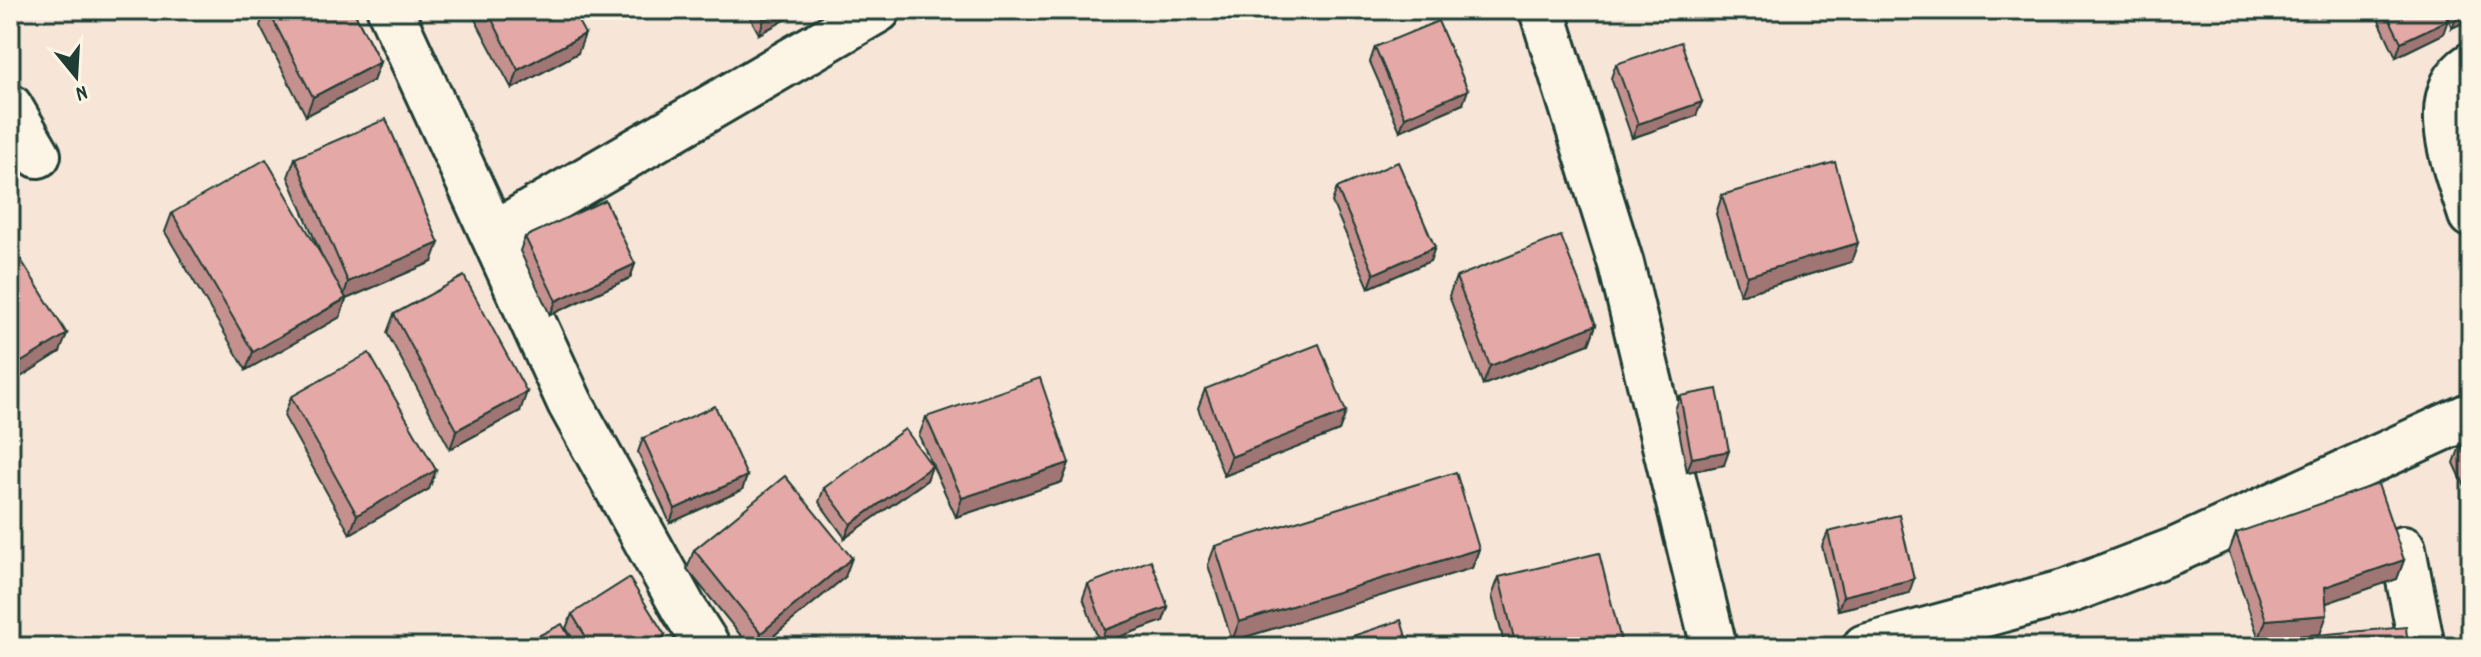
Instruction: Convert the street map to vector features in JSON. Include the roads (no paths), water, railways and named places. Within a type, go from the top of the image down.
[{"type":"street","points":[[390,10],[570,403],[708,647]]},
{"type":"street","points":[[493,234],[878,10]]},
{"type":"street","points":[[1542,10],[1621,264],[1714,647]]},
{"type":"street","points":[[2471,65],[2450,91],[2445,118],[2455,165],[2471,215]]},
{"type":"street","points":[[10,107],[38,155]]},
{"type":"street","points":[[1865,647],[2066,592],[2178,549],[2471,415]]},
{"type":"street","points":[[2403,549],[2422,647]]}]
